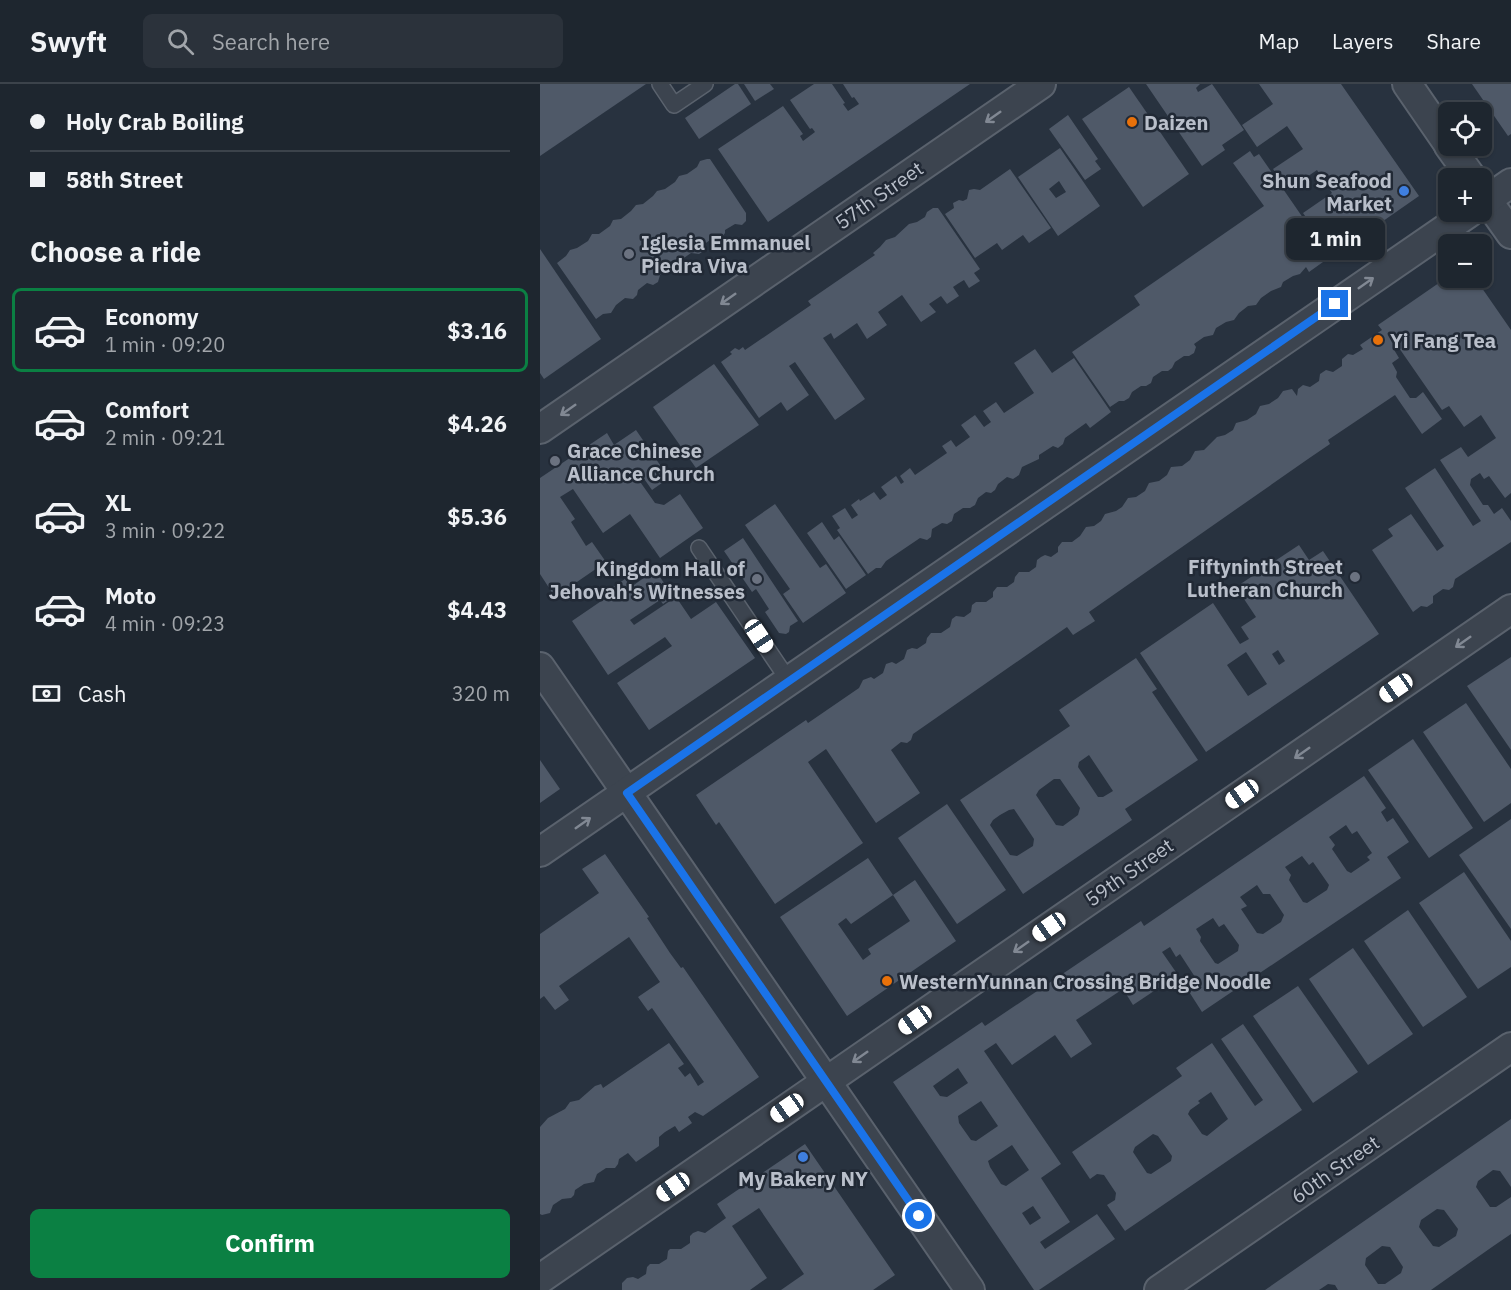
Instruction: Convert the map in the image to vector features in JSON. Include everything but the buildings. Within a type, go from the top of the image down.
[{"type":"street","name":"57th Street","points":[[540,429],[1041,84]]},
{"type":"street","points":[[1407,84],[1438,129]]},
{"type":"street","points":[[1492,191],[1511,183]]},
{"type":"street","points":[[1492,212],[1511,234]]},
{"type":"street","points":[[540,852],[789,681],[1443,222]]},
{"type":"street","name":"59th Street","points":[[540,1279],[1511,609]]},
{"type":"street","points":[[540,667],[970,1290]]},
{"type":"street","name":"60th Street","points":[[1159,1290],[1511,1047]]},
{"type":"lane","points":[[660,84],[674,105],[705,84]]},
{"type":"lane","points":[[699,548],[789,681]]},
{"type":"place","name":"Daizen","points":[[1132,122]]},
{"type":"place","name":"Shun Seafood Market","points":[[1404,191]]},
{"type":"place","name":"Iglesia Emmanuel Piedra Viva","points":[[629,254]]},
{"type":"place","name":"Yi Fang Tea","points":[[1378,340]]},
{"type":"place","name":"Grace Chinese Alliance Church","points":[[555,461]]},
{"type":"place","name":"Fiftyninth Street Lutheran Church","points":[[1355,577]]},
{"type":"place","name":"Kingdom Hall of Jehovah's Witnesses","points":[[757,579]]},
{"type":"place","name":"WesternYunnan Crossing Bridge Noodle","points":[[887,981]]},
{"type":"place","name":"My Bakery NY","points":[[803,1157]]},
{"type":"route","points":[[919,1216],[627,793],[1335,304]]}]
